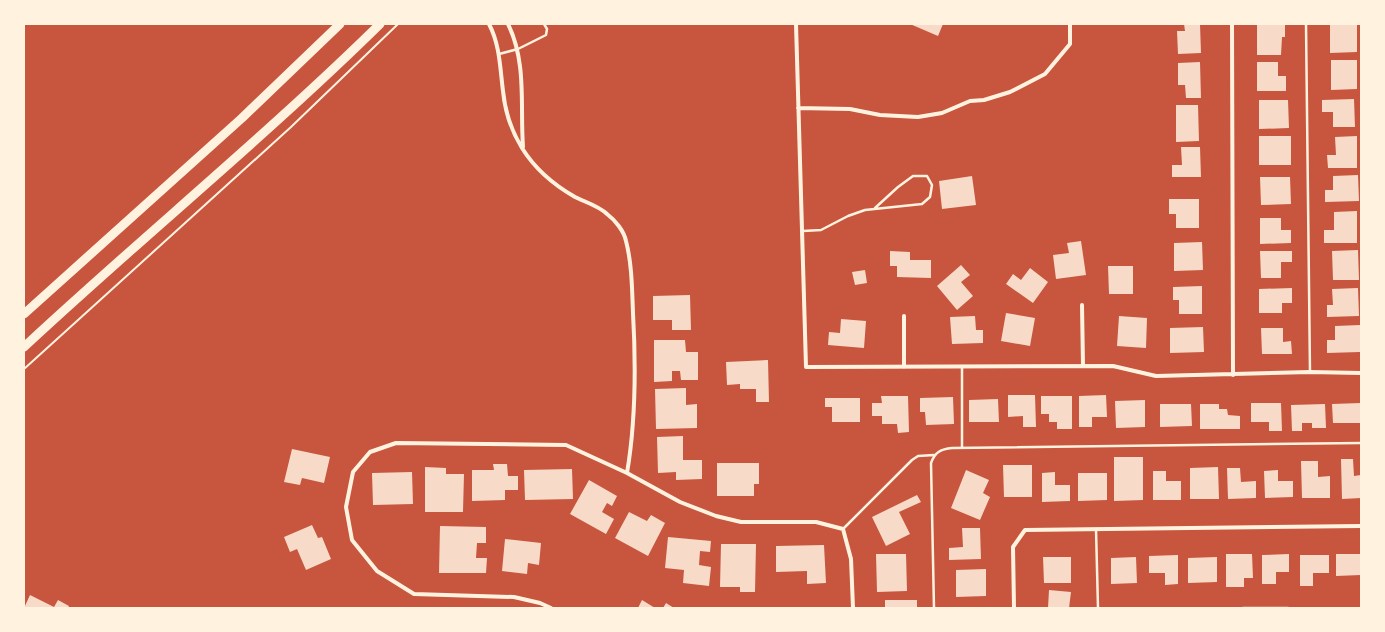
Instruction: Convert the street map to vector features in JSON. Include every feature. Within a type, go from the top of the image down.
[{"type":"main road","points":[[24,314],[242,118],[340,24]]},
{"type":"main road","points":[[24,347],[96,280],[331,72],[380,24]]},
{"type":"street","points":[[489,24],[495,38],[499,54],[506,108],[517,139],[523,149],[537,168],[554,184],[607,213],[619,227],[626,239],[631,270],[635,351],[633,439],[627,473]]},
{"type":"street","points":[[508,24],[518,49],[522,93],[523,149]]},
{"type":"street","points":[[796,24],[806,367],[1113,366],[1156,376],[1310,372],[1361,373]]},
{"type":"street","points":[[798,108],[850,109],[880,115],[918,117],[942,113],[970,100],[984,100],[1010,92],[1045,74],[1070,44],[1070,24]]},
{"type":"street","points":[[1232,24],[1233,374]]},
{"type":"street","points":[[1082,305],[1083,366]]},
{"type":"street","points":[[904,316],[904,366]]},
{"type":"street","points":[[551,608],[540,603],[514,597],[414,594],[377,571],[352,540],[346,507],[353,472],[370,452],[396,443],[533,443],[566,445],[627,473],[680,502],[716,516],[741,522],[816,522],[843,529],[851,559],[853,608]]},
{"type":"street","points":[[1014,608],[1013,547],[1024,530],[1361,526]]},
{"type":"lane","points":[[499,54],[518,49],[546,35],[547,29],[544,24]]},
{"type":"lane","points":[[1306,24],[1310,372]]},
{"type":"lane","points":[[803,231],[821,230],[848,216],[875,208],[922,204],[930,197],[932,185],[927,176],[913,176],[898,187],[875,208]]},
{"type":"lane","points":[[962,366],[962,448]]},
{"type":"lane","points":[[934,608],[931,463],[934,455],[942,449],[1361,443]]},
{"type":"lane","points":[[843,529],[912,460],[918,456],[934,455]]},
{"type":"lane","points":[[1096,529],[1098,608]]},
{"type":"lane","points":[[1243,608],[1288,608]]},
{"type":"path","points":[[24,369],[291,127],[398,24]]},
{"type":"building","points":[[910,24],[943,24],[938,36]]},
{"type":"building","points":[[1184,24],[1200,24],[1201,53],[1178,54],[1177,31],[1185,31]]},
{"type":"building","points":[[1257,24],[1285,24],[1285,37],[1282,37],[1281,55],[1257,55]]},
{"type":"building","points":[[1330,24],[1357,24],[1357,52],[1330,53]]},
{"type":"building","points":[[1331,60],[1357,60],[1357,89],[1331,90]]},
{"type":"building","points":[[1200,62],[1201,98],[1186,98],[1185,85],[1178,85],[1178,63]]},
{"type":"building","points":[[1257,62],[1278,62],[1278,76],[1286,76],[1286,91],[1257,91]]},
{"type":"building","points":[[1354,99],[1355,127],[1333,127],[1333,112],[1322,112],[1322,100]]},
{"type":"building","points":[[1259,100],[1288,100],[1289,128],[1259,129]]},
{"type":"building","points":[[1176,105],[1198,105],[1199,141],[1176,142]]},
{"type":"building","points":[[1259,136],[1291,136],[1291,165],[1259,165]]},
{"type":"building","points":[[1357,136],[1357,168],[1328,168],[1327,155],[1336,155],[1335,137]]},
{"type":"building","points":[[1181,147],[1200,147],[1201,177],[1172,177],[1172,165],[1182,165]]},
{"type":"building","points":[[1358,175],[1359,201],[1325,202],[1325,190],[1333,190],[1333,176]]},
{"type":"building","points":[[972,176],[976,205],[942,209],[939,181]]},
{"type":"building","points":[[1260,177],[1290,177],[1291,204],[1261,205]]},
{"type":"building","points":[[1169,199],[1199,199],[1199,228],[1176,228],[1176,214],[1169,214]]},
{"type":"building","points":[[1357,211],[1357,243],[1324,243],[1324,230],[1334,230],[1334,212]]},
{"type":"building","points":[[1260,218],[1281,218],[1281,230],[1291,230],[1291,243],[1260,244]]},
{"type":"building","points":[[1081,241],[1086,275],[1056,279],[1053,255],[1069,253],[1067,243]]},
{"type":"building","points":[[1202,242],[1203,270],[1174,271],[1174,243]]},
{"type":"building","points":[[1358,250],[1359,280],[1333,280],[1332,251]]},
{"type":"building","points":[[890,251],[910,252],[910,260],[931,260],[931,278],[897,277],[897,266],[890,266]]},
{"type":"building","points":[[1260,251],[1292,251],[1292,262],[1281,262],[1281,278],[1261,278]]},
{"type":"building","points":[[961,265],[970,275],[961,282],[973,296],[957,310],[937,286]]},
{"type":"building","points":[[1108,266],[1133,266],[1133,294],[1109,294]]},
{"type":"building","points":[[1030,268],[1048,282],[1033,303],[1006,284],[1013,274],[1021,280]]},
{"type":"building","points":[[865,270],[867,283],[855,285],[852,272]]},
{"type":"building","points":[[1202,286],[1202,314],[1179,314],[1179,300],[1173,300],[1173,287]]},
{"type":"building","points":[[1292,288],[1292,303],[1282,303],[1282,313],[1259,313],[1259,289]]},
{"type":"building","points":[[1358,288],[1359,316],[1327,317],[1327,305],[1333,305],[1332,289]]},
{"type":"building","points":[[690,295],[691,330],[672,330],[672,320],[653,320],[653,296]]},
{"type":"building","points":[[1006,313],[1035,318],[1030,346],[1001,341]]},
{"type":"building","points":[[975,316],[976,330],[983,330],[983,343],[952,344],[950,317]]},
{"type":"building","points":[[1119,316],[1147,318],[1146,348],[1117,346]]},
{"type":"building","points":[[841,319],[866,321],[864,348],[828,345],[829,332],[840,333]]},
{"type":"building","points":[[1360,325],[1360,352],[1327,353],[1327,340],[1335,340],[1335,326]]},
{"type":"building","points":[[1203,327],[1204,352],[1170,353],[1170,328]]},
{"type":"building","points":[[1261,328],[1283,328],[1283,342],[1291,341],[1292,354],[1262,354]]},
{"type":"building","points":[[654,340],[685,340],[686,352],[698,352],[698,380],[681,380],[680,371],[672,371],[672,381],[654,382]]},
{"type":"building","points":[[768,360],[769,402],[756,402],[756,389],[740,389],[740,384],[727,385],[726,362]]},
{"type":"building","points":[[686,388],[686,405],[697,404],[697,428],[656,429],[655,389]]},
{"type":"building","points":[[1008,395],[1035,395],[1036,427],[1023,427],[1023,416],[1008,417]]},
{"type":"building","points":[[1106,395],[1107,417],[1092,417],[1092,427],[1079,427],[1079,396]]},
{"type":"building","points":[[881,396],[908,396],[909,432],[898,433],[897,424],[882,424],[882,416],[872,416],[872,403],[882,403]]},
{"type":"building","points":[[1041,396],[1072,396],[1072,429],[1057,429],[1057,422],[1049,422],[1049,414],[1041,414]]},
{"type":"building","points":[[953,397],[954,424],[926,425],[925,412],[920,412],[920,398]]},
{"type":"building","points":[[825,398],[860,398],[860,422],[832,422],[832,407],[825,407]]},
{"type":"building","points":[[998,399],[999,422],[969,422],[969,400]]},
{"type":"building","points":[[1145,400],[1145,427],[1116,428],[1115,401]]},
{"type":"building","points":[[1251,403],[1281,403],[1282,431],[1269,431],[1269,422],[1251,422]]},
{"type":"building","points":[[1361,403],[1361,423],[1333,423],[1332,404]]},
{"type":"building","points":[[1160,404],[1191,404],[1192,426],[1160,427]]},
{"type":"building","points":[[1200,404],[1219,404],[1219,409],[1227,409],[1228,415],[1240,416],[1240,429],[1200,429]]},
{"type":"building","points":[[1325,404],[1326,428],[1312,428],[1312,423],[1302,423],[1302,431],[1292,431],[1291,405]]},
{"type":"building","points":[[683,436],[683,460],[702,460],[702,479],[676,480],[676,472],[658,473],[657,437]]},
{"type":"building","points":[[292,449],[330,457],[324,483],[302,478],[300,485],[284,482]]},
{"type":"building","points":[[1114,457],[1143,457],[1143,500],[1114,501]]},
{"type":"building","points":[[1341,459],[1353,459],[1354,476],[1361,475],[1361,498],[1342,499]]},
{"type":"building","points":[[1301,461],[1318,461],[1318,477],[1330,476],[1330,498],[1302,498]]},
{"type":"building","points":[[717,463],[759,463],[759,484],[754,484],[754,496],[717,496]]},
{"type":"building","points":[[493,464],[507,464],[508,476],[518,476],[518,490],[505,490],[505,500],[472,501],[472,470],[494,470]]},
{"type":"building","points":[[1003,465],[1032,465],[1032,497],[1004,497]]},
{"type":"building","points":[[425,467],[446,468],[446,474],[464,474],[463,512],[425,512]]},
{"type":"building","points":[[1218,467],[1219,499],[1190,499],[1190,468]]},
{"type":"building","points":[[1227,468],[1240,468],[1241,482],[1256,481],[1256,498],[1228,499]]},
{"type":"building","points":[[572,469],[573,499],[525,500],[524,470]]},
{"type":"building","points":[[966,470],[989,480],[983,493],[990,497],[980,520],[951,508]]},
{"type":"building","points":[[1278,470],[1278,481],[1293,481],[1293,497],[1265,498],[1264,471]]},
{"type":"building","points":[[1153,471],[1166,471],[1166,481],[1181,481],[1181,500],[1153,500]]},
{"type":"building","points":[[412,472],[413,504],[373,505],[372,473]]},
{"type":"building","points":[[1055,472],[1055,485],[1070,485],[1070,501],[1042,502],[1042,473]]},
{"type":"building","points":[[1078,473],[1107,473],[1107,500],[1078,501]]},
{"type":"building","points":[[589,480],[617,496],[612,506],[607,503],[602,512],[614,519],[606,534],[570,514]]},
{"type":"building","points":[[917,495],[921,502],[899,512],[910,534],[886,546],[872,517]]},
{"type":"building","points":[[629,512],[647,521],[651,515],[665,523],[648,556],[615,538]]},
{"type":"building","points":[[312,525],[318,538],[322,537],[331,559],[306,570],[297,549],[290,552],[284,537]]},
{"type":"building","points":[[440,526],[486,527],[486,543],[477,543],[476,558],[487,558],[486,573],[439,573]]},
{"type":"building","points":[[962,528],[980,528],[981,559],[949,560],[949,548],[963,547]]},
{"type":"building","points":[[668,537],[711,541],[710,552],[700,551],[699,565],[711,567],[709,586],[683,583],[684,570],[665,568]]},
{"type":"building","points":[[505,539],[541,543],[539,565],[528,563],[527,574],[502,571]]},
{"type":"building","points":[[721,544],[756,544],[755,592],[740,592],[740,587],[720,587]]},
{"type":"building","points":[[824,545],[826,583],[807,584],[807,571],[776,572],[776,546]]},
{"type":"building","points":[[876,554],[906,554],[907,591],[877,592]]},
{"type":"building","points":[[1226,554],[1252,554],[1253,578],[1244,578],[1244,587],[1226,587]]},
{"type":"building","points":[[1289,554],[1289,572],[1276,572],[1276,584],[1262,584],[1262,555]]},
{"type":"building","points":[[1336,554],[1361,554],[1361,575],[1336,576]]},
{"type":"building","points":[[1178,555],[1178,584],[1165,585],[1165,573],[1149,573],[1149,556]]},
{"type":"building","points":[[1300,555],[1329,555],[1329,573],[1313,573],[1313,586],[1300,586]]},
{"type":"building","points":[[1043,557],[1071,557],[1071,583],[1044,583]]},
{"type":"building","points":[[1136,557],[1137,583],[1111,584],[1111,558]]},
{"type":"building","points":[[1217,557],[1217,582],[1188,583],[1188,558]]},
{"type":"building","points":[[986,569],[986,596],[956,597],[956,570]]},
{"type":"building","points":[[1049,590],[1071,592],[1069,608],[1048,608]]},
{"type":"building","points":[[30,595],[54,607],[58,600],[69,606],[68,608],[24,608]]},
{"type":"building","points":[[642,600],[655,608],[638,608]]},
{"type":"building","points":[[885,600],[917,600],[917,608],[885,608]]},
{"type":"building","points":[[666,603],[674,608],[663,608]]}]
